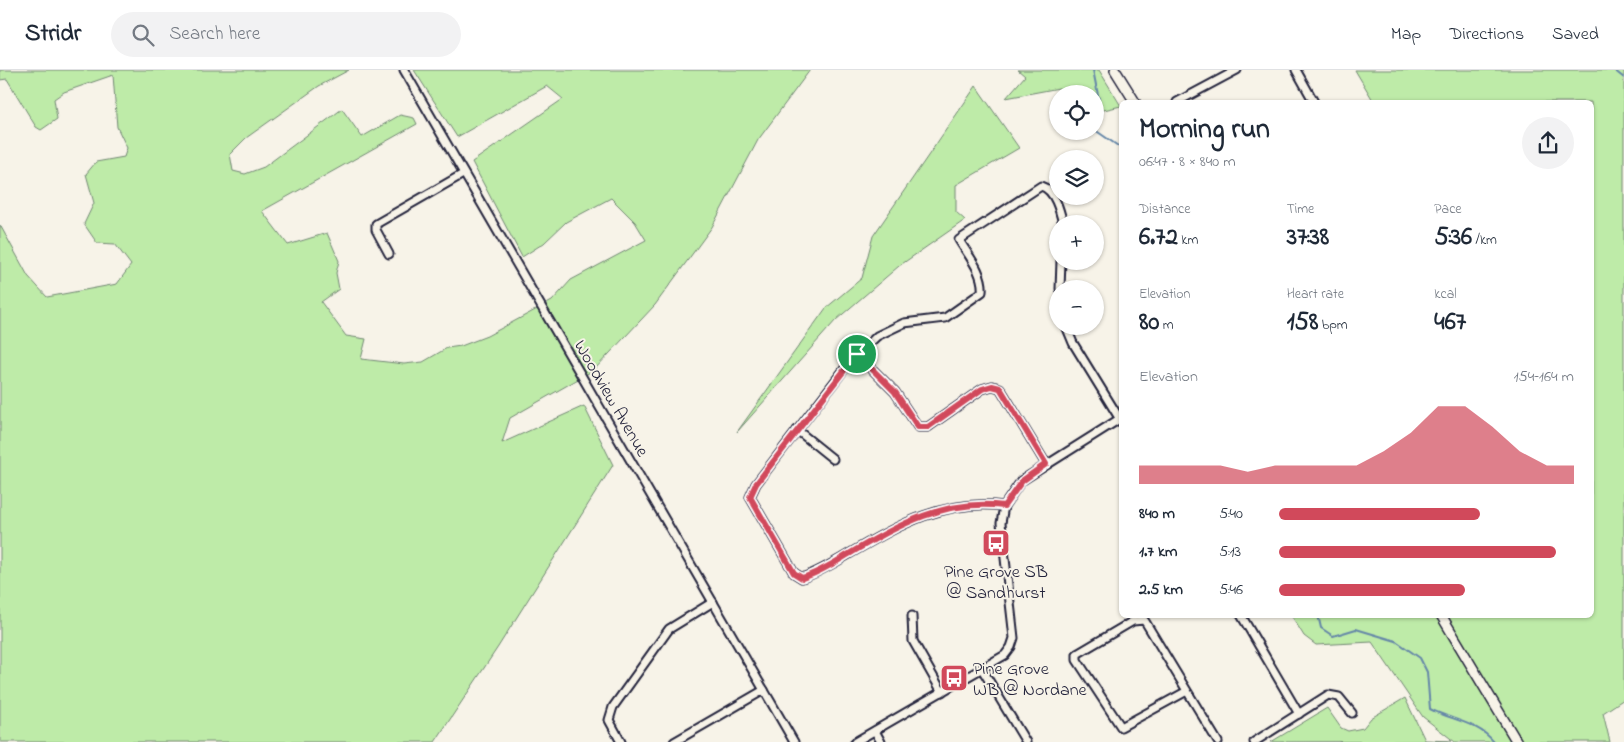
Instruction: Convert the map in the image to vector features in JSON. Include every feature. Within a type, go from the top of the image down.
[{"type":"main road","points":[[1116,70],[1134,100]]},
{"type":"main road","points":[[1443,618],[1516,742]]},
{"type":"street","name":"Woodview Avenue","points":[[404,70],[794,742]]},
{"type":"street","points":[[1189,100],[1237,70]]},
{"type":"street","points":[[1296,70],[1313,100]]},
{"type":"street","points":[[389,254],[376,230],[376,224],[463,174]]},
{"type":"street","points":[[1004,506],[960,506],[927,513],[898,526],[818,572],[802,578],[794,573],[750,497],[756,484],[797,430],[857,354],[877,336],[890,328],[904,323],[945,318],[977,298],[982,292],[983,286],[977,269],[958,240],[1041,186],[1046,188],[1053,197],[1060,215]]},
{"type":"street","points":[[1069,335],[1072,343],[1119,416]]},
{"type":"street","points":[[857,354],[895,392],[918,427],[928,427],[982,389],[992,386],[1000,388],[1046,464]]},
{"type":"street","points":[[856,742],[982,669],[1004,655],[1011,647],[1014,638],[1001,523],[1004,506],[1022,481],[1046,464],[1119,420]]},
{"type":"street","points":[[797,430],[833,459]]},
{"type":"street","points":[[621,742],[609,720],[613,707],[669,629],[712,602]]},
{"type":"street","points":[[912,616],[913,641],[942,692]]},
{"type":"street","points":[[1243,618],[1299,714]]},
{"type":"street","points":[[1187,691],[1121,727],[1077,660],[1077,654],[1133,621],[1144,620],[1218,742]]},
{"type":"street","points":[[982,669],[1026,742]]},
{"type":"street","points":[[674,742],[764,690]]},
{"type":"street","points":[[1254,742],[1328,695],[1339,696],[1352,712]]},
{"type":"street","points":[[875,731],[881,742]]},
{"type":"green space","points":[[0,70],[349,70],[319,86],[246,138],[230,154],[233,171],[245,174],[264,167],[342,109],[362,137],[400,115],[414,118],[417,124],[262,211],[288,245],[327,233],[339,261],[336,273],[339,289],[321,302],[346,336],[366,339],[361,359],[404,364],[423,362],[447,348],[461,346],[487,336],[552,301],[571,280],[646,240],[635,222],[611,198],[566,222],[544,243],[522,257],[472,162],[563,99],[547,86],[457,137],[414,70],[810,70],[758,140],[712,227],[655,305],[594,370],[510,418],[502,443],[584,406],[613,465],[498,647],[435,742],[0,742],[0,225],[28,276],[47,297],[117,284],[131,265],[115,244],[97,243],[84,224],[94,203],[86,174],[96,162],[124,157],[127,148],[117,127],[113,75],[64,92],[54,99],[57,119],[41,130],[36,127],[7,79],[0,80]]},
{"type":"green space","points":[[1018,70],[1099,70],[1119,103],[1119,106],[1104,110],[1104,85],[1049,85],[1049,90],[1006,98],[1025,76]]},
{"type":"green space","points":[[1355,70],[1624,70],[1624,699],[1603,713],[1610,742],[1455,742],[1423,717],[1372,642],[1316,645],[1304,636],[1293,618],[1594,618],[1594,100],[1373,100]]},
{"type":"green space","points":[[976,86],[1019,148],[956,185],[956,212],[965,220],[899,266],[836,320],[737,432],[826,308],[862,278],[873,236]]},
{"type":"green space","points":[[1405,698],[1425,740],[1452,741],[1271,742],[1327,708],[1341,728],[1348,731],[1363,728],[1371,718]]},
{"type":"waterway","points":[[1093,70],[1096,85]]},
{"type":"waterway","points":[[1614,70],[1624,78]]},
{"type":"waterway","points":[[1104,136],[1119,147]]},
{"type":"waterway","points":[[1319,618],[1321,628],[1333,636],[1356,629],[1396,641],[1420,658],[1427,672],[1430,709],[1480,730],[1494,742]]},
{"type":"place","name":"Pine Grove SB @ Sandhurst","points":[[996,543]]},
{"type":"place","name":"Pine Grove WB @ Nordane","points":[[954,678]]},
{"type":"route","points":[[857,354],[895,392],[915,424],[922,428],[928,427],[982,389],[992,386],[1000,388],[1046,464],[1022,481],[1004,506],[960,506],[942,508],[927,513],[898,526],[818,572],[802,578],[794,573],[752,504],[750,497],[756,484],[857,354]]}]
